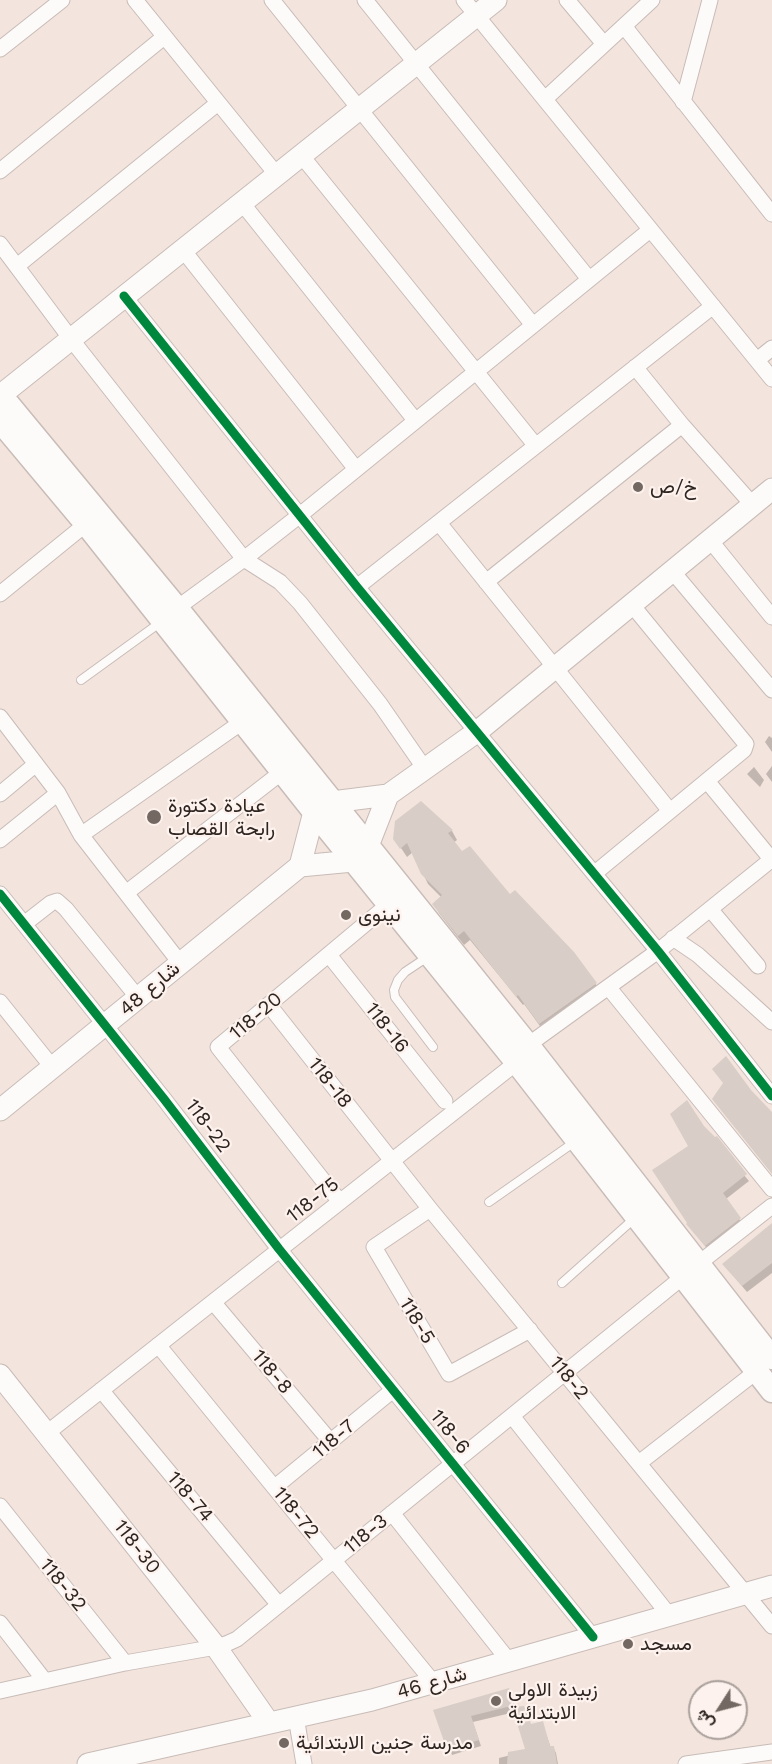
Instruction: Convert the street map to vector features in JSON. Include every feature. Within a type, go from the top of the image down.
[{"type":"main road","points":[[1,394],[170,614],[522,1054],[691,1270],[764,1365],[772,1391]]},
{"type":"main road","points":[[0,421],[86,524],[170,614],[242,722],[282,772],[323,807]]},
{"type":"main road","points":[[361,853],[389,904],[430,955],[522,1054],[577,1140],[637,1216],[691,1270]]},
{"type":"street","points":[[0,49],[62,0]]},
{"type":"street","points":[[135,0],[277,174]]},
{"type":"street","points":[[272,0],[532,325]]},
{"type":"street","points":[[365,0],[589,279]]},
{"type":"street","points":[[1,394],[416,64],[470,8],[496,0]]},
{"type":"street","points":[[567,0],[604,44]]},
{"type":"street","points":[[545,99],[652,0]]},
{"type":"street","points":[[682,102],[710,0]]},
{"type":"street","points":[[470,8],[772,379]]},
{"type":"street","points":[[624,26],[772,214]]},
{"type":"street","points":[[0,171],[164,37]]},
{"type":"street","points":[[17,266],[218,103]]},
{"type":"street","points":[[301,156],[536,446]]},
{"type":"street","points":[[242,203],[415,420]]},
{"type":"street","points":[[170,614],[300,515],[650,230]]},
{"type":"street","points":[[0,244],[71,339],[244,559],[280,582],[300,603],[380,704],[425,769]]},
{"type":"street","points":[[183,250],[356,469]]},
{"type":"street","points":[[124,296],[357,587],[595,873],[772,1096]]},
{"type":"street","points":[[357,587],[712,306]]},
{"type":"street","points":[[757,360],[772,348]]},
{"type":"street","points":[[635,367],[682,425],[752,504]]},
{"type":"street","points":[[486,582],[682,425]]},
{"type":"street","points":[[300,866],[323,807],[388,795],[425,769],[478,731],[772,489]]},
{"type":"street","points":[[439,523],[670,811]]},
{"type":"street","points":[[0,594],[86,524]]},
{"type":"street","points":[[710,540],[772,617]]},
{"type":"street","points":[[673,572],[772,690]]},
{"type":"street","points":[[595,873],[744,750],[746,744],[632,605]]},
{"type":"street","points":[[0,717],[58,793],[81,835],[181,964]]},
{"type":"street","points":[[81,835],[242,722]]},
{"type":"street","points":[[0,794],[36,764]]},
{"type":"street","points":[[126,893],[282,772]]},
{"type":"street","points":[[707,780],[772,859]]},
{"type":"street","points":[[0,840],[58,793]]},
{"type":"street","points":[[300,866],[361,853],[388,795]]},
{"type":"street","name":"118-75","points":[[46,1432],[392,1161],[522,1054],[658,951],[772,859]]},
{"type":"street","name":"شارع 48","points":[[0,1110],[300,866]]},
{"type":"street","name":"118-22","points":[[0,894],[164,1099],[279,1249]]},
{"type":"street","points":[[24,924],[57,901],[139,999]]},
{"type":"street","name":"118-20","points":[[340,1202],[218,1047],[389,904]]},
{"type":"street","points":[[710,909],[758,966]]},
{"type":"street","points":[[673,938],[698,955],[772,1022]]},
{"type":"street","name":"118-16","points":[[329,955],[445,1101]]},
{"type":"street","points":[[609,988],[772,1189]]},
{"type":"street","points":[[0,1002],[53,1068]]},
{"type":"street","name":"118-18","points":[[269,1005],[392,1161]]},
{"type":"street","name":"118-2","points":[[392,1161],[772,1626]]},
{"type":"street","name":"118-3","points":[[0,1691],[125,1663],[216,1647],[237,1639],[772,1206]]},
{"type":"street","name":"118-5","points":[[430,1209],[374,1247],[449,1374],[530,1330]]},
{"type":"street","name":"118-6","points":[[279,1249],[593,1637]]},
{"type":"street","name":"118-8","points":[[213,1302],[331,1442]]},
{"type":"street","name":"118-72","points":[[158,1345],[433,1682]]},
{"type":"street","points":[[639,1463],[764,1365]]},
{"type":"street","name":"118-30","points":[[0,1376],[216,1647],[269,1723]]},
{"type":"street","name":"118-74","points":[[101,1390],[279,1605]]},
{"type":"street","name":"118-7","points":[[274,1487],[393,1390]]},
{"type":"street","points":[[512,1416],[669,1615]]},
{"type":"street","name":"118-32","points":[[0,1506],[125,1663]]},
{"type":"street","points":[[392,1513],[509,1661]]},
{"type":"street","name":"شارع 46","points":[[88,1764],[372,1700],[772,1586]]},
{"type":"street","points":[[0,1623],[45,1681]]},
{"type":"street","points":[[296,1717],[304,1764]]},
{"type":"street","points":[[686,1764],[772,1752]]},
{"type":"lane","points":[[81,680],[170,614]]},
{"type":"lane","points":[[430,955],[405,972],[398,980],[394,990],[395,997],[433,1047]]},
{"type":"lane","points":[[489,1202],[577,1140]]},
{"type":"lane","points":[[562,1283],[637,1216]]},
{"type":"building","points":[[421,801],[453,830],[448,833],[462,851],[470,846],[510,894],[515,890],[574,952],[597,983],[539,1024],[518,995],[516,997],[464,931],[458,936],[432,904],[442,895],[421,874],[407,843],[400,849],[393,839],[395,821]]},
{"type":"building","points":[[726,1056],[751,1090],[772,1112],[772,1174],[712,1099],[723,1083],[712,1069]]},
{"type":"building","points":[[687,1100],[704,1126],[715,1137],[717,1136],[747,1174],[723,1193],[741,1218],[705,1246],[686,1224],[652,1170],[688,1146],[670,1114]]},
{"type":"building","points":[[772,1223],[772,1263],[742,1286],[722,1264]]},
{"type":"building","points":[[509,1688],[515,1705],[471,1716],[479,1740],[447,1750],[433,1710]]},
{"type":"building","points":[[524,1706],[531,1724],[543,1721],[550,1746],[554,1746],[557,1764],[507,1764],[508,1752],[525,1749],[512,1707]]},
{"type":"cycle path","points":[[124,296],[357,587],[658,951],[772,1096]]},
{"type":"cycle path","points":[[0,894],[164,1099],[279,1249],[593,1637]]},
{"type":"place","name":"خ/ص","points":[[638,487]]},
{"type":"place","name":"عيادة دكتورة رابحة القصاب","points":[[154,817]]},
{"type":"place","name":"نينوى","points":[[346,915]]},
{"type":"place","name":"مسجد","points":[[628,1644]]},
{"type":"place","name":"زبيدة الاولى الابتدائية","points":[[496,1701]]},
{"type":"place","name":"مدرسة جنين الابتدائية","points":[[284,1743]]}]
